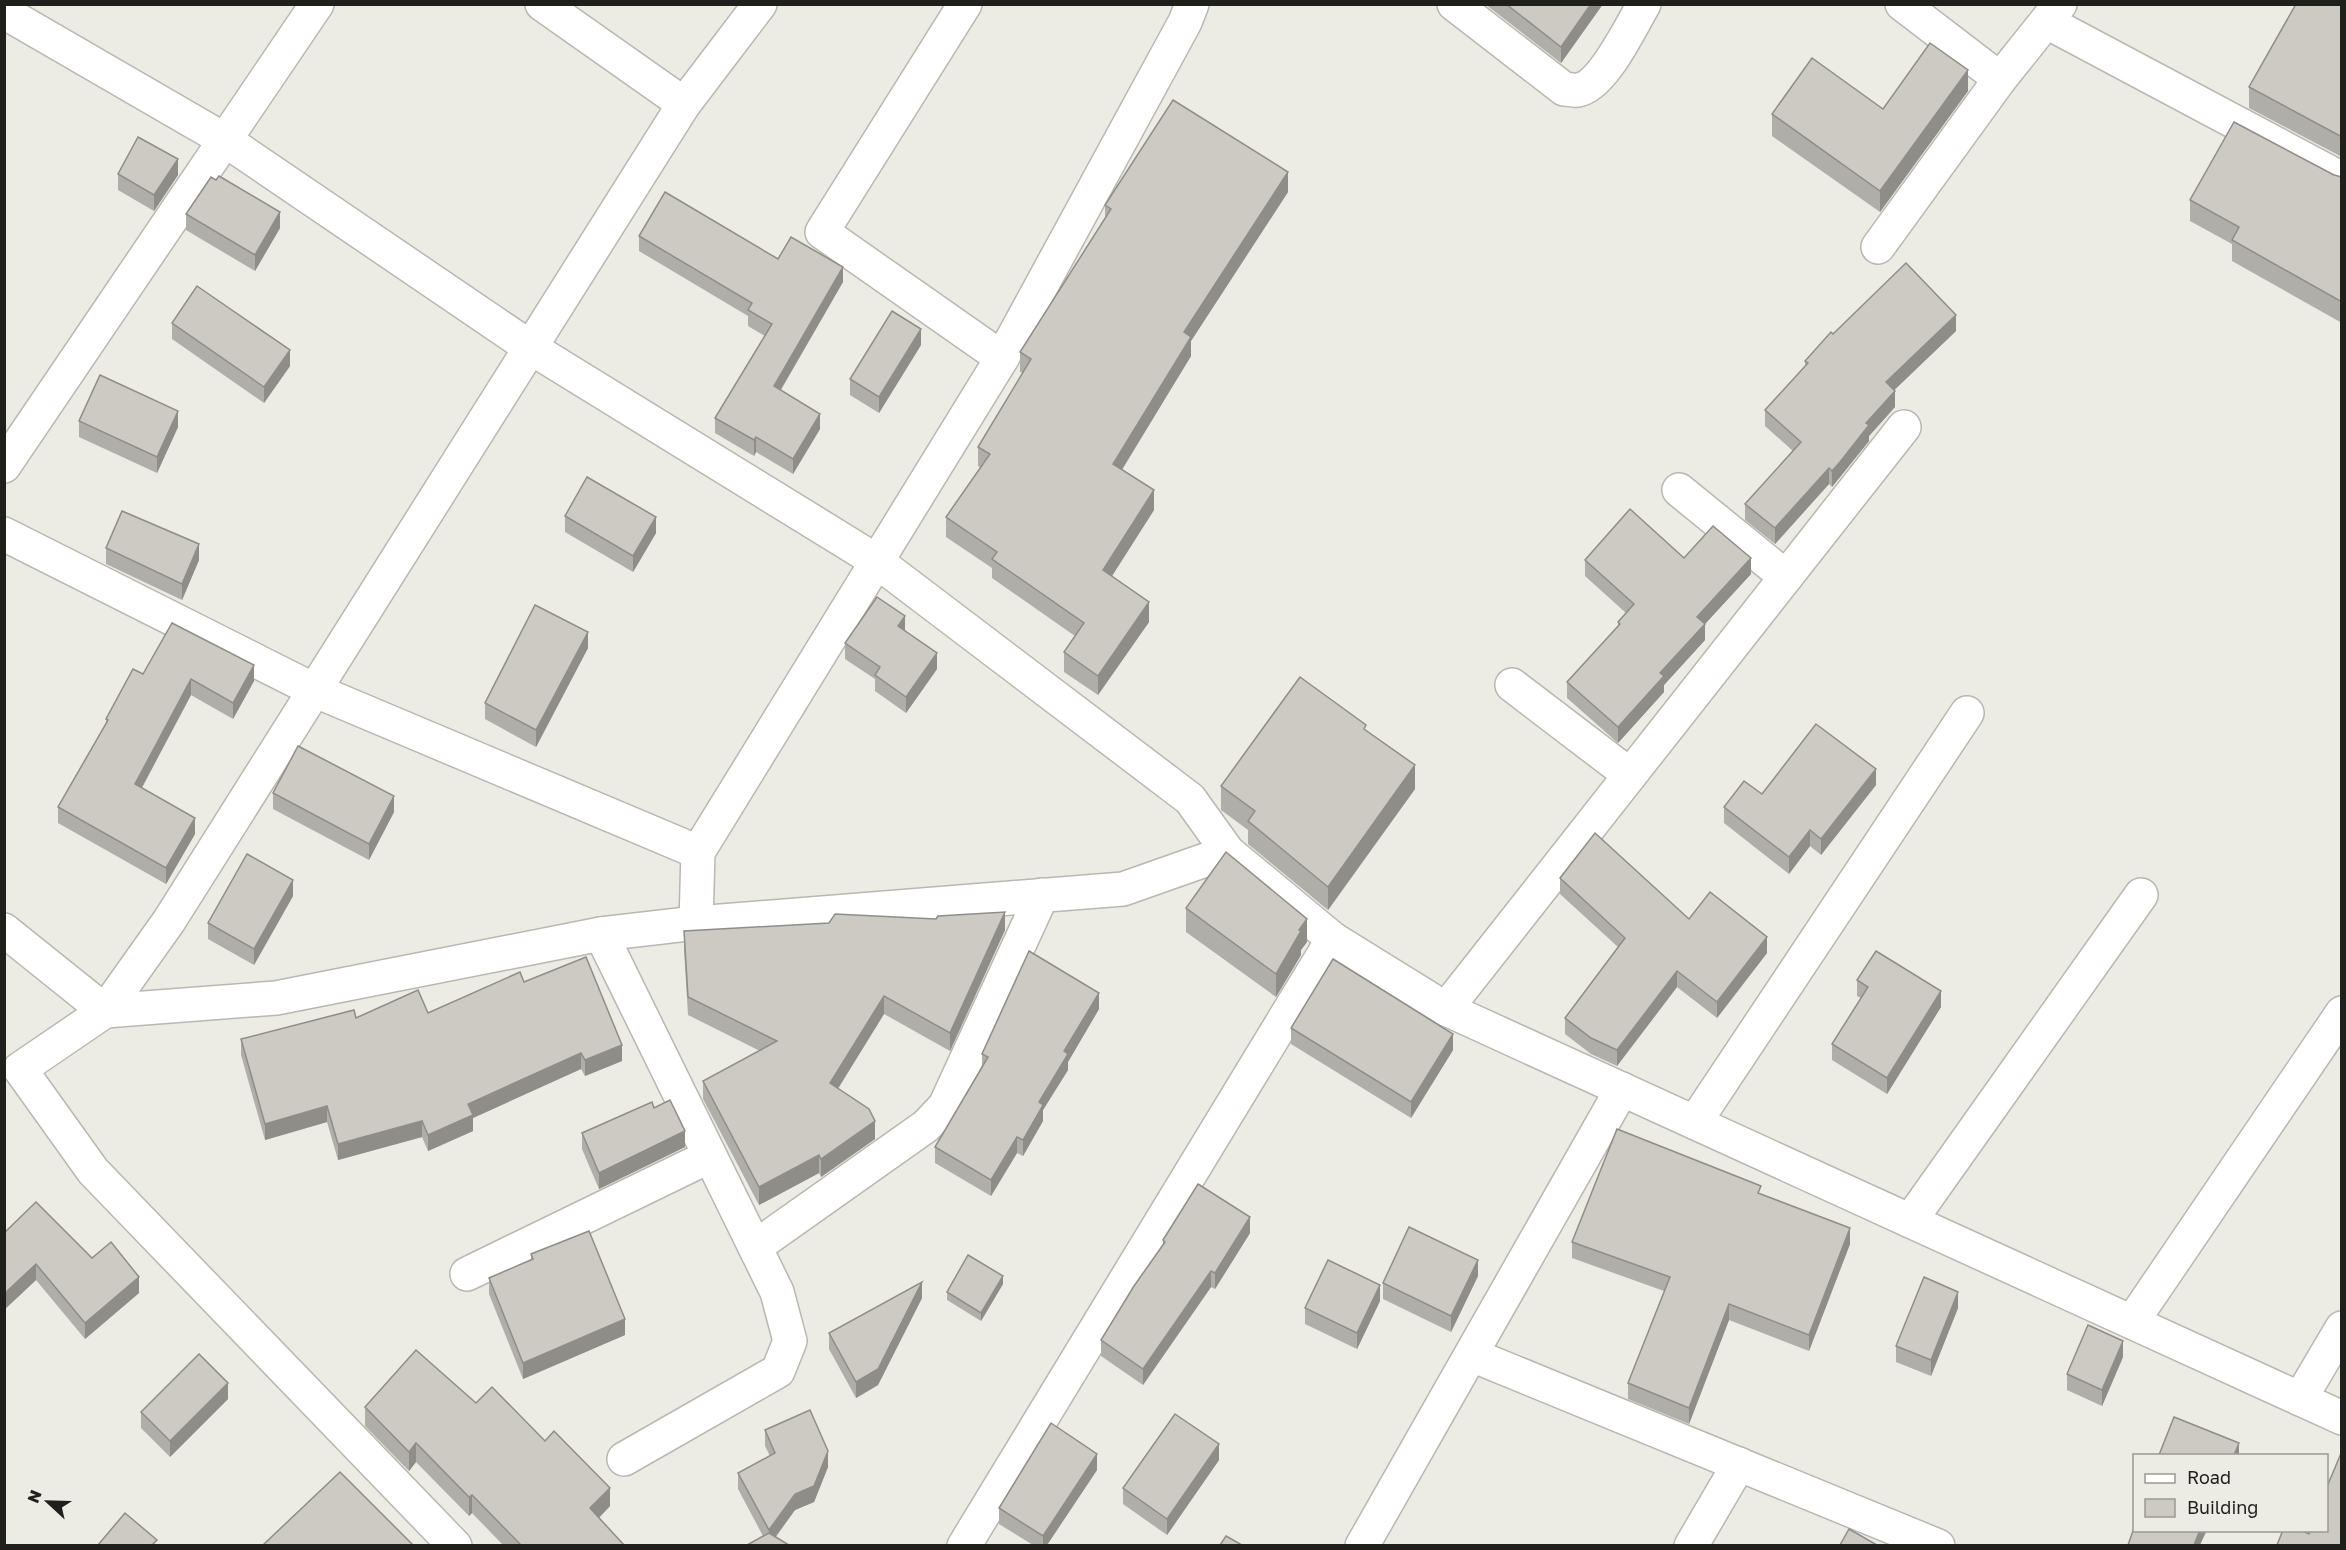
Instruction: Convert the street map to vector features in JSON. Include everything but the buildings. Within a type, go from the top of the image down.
[{"type":"street","points":[[4,466],[317,4]]},
{"type":"street","points":[[542,4],[684,104]]},
{"type":"street","points":[[455,1545],[93,1171],[12,1075],[105,1011],[169,921],[684,104],[760,4]]},
{"type":"street","points":[[965,4],[822,232],[1002,358]]},
{"type":"street","points":[[696,923],[698,852],[875,560],[1002,358],[1185,22],[1192,4]]},
{"type":"street","points":[[1454,4],[1564,89],[1579,90],[1603,72],[1644,4]]},
{"type":"street","points":[[1902,4],[2000,79]]},
{"type":"street","points":[[4,12],[225,140],[531,348],[875,560],[1190,799],[1228,852],[1333,939],[1446,1009],[2342,1418]]},
{"type":"street","points":[[1878,247],[2000,79],[2054,13],[2342,179]]},
{"type":"street","points":[[1446,1009],[1904,427]]},
{"type":"street","points":[[1679,490],[1786,577]]},
{"type":"street","points":[[4,534],[316,691],[698,852]]},
{"type":"street","points":[[1512,685],[1630,775]]},
{"type":"street","points":[[1695,1122],[1968,713]]},
{"type":"street","points":[[4,930],[105,1011],[276,998],[601,934],[696,923],[1123,889],[1228,852]]},
{"type":"street","points":[[1910,1221],[2141,895]]},
{"type":"street","points":[[755,1247],[926,1126],[945,1106],[1042,896]]},
{"type":"street","points":[[601,934],[777,1292],[790,1341],[778,1371],[624,1460]]},
{"type":"street","points":[[964,1545],[1333,939]]},
{"type":"street","points":[[2132,1322],[2342,1013]]},
{"type":"street","points":[[1362,1545],[1622,1089]]},
{"type":"street","points":[[467,1274],[710,1156]]},
{"type":"street","points":[[2300,1399],[2342,1328]]},
{"type":"street","points":[[1472,1355],[1938,1545]]},
{"type":"street","points":[[1691,1545],[1739,1464]]}]
